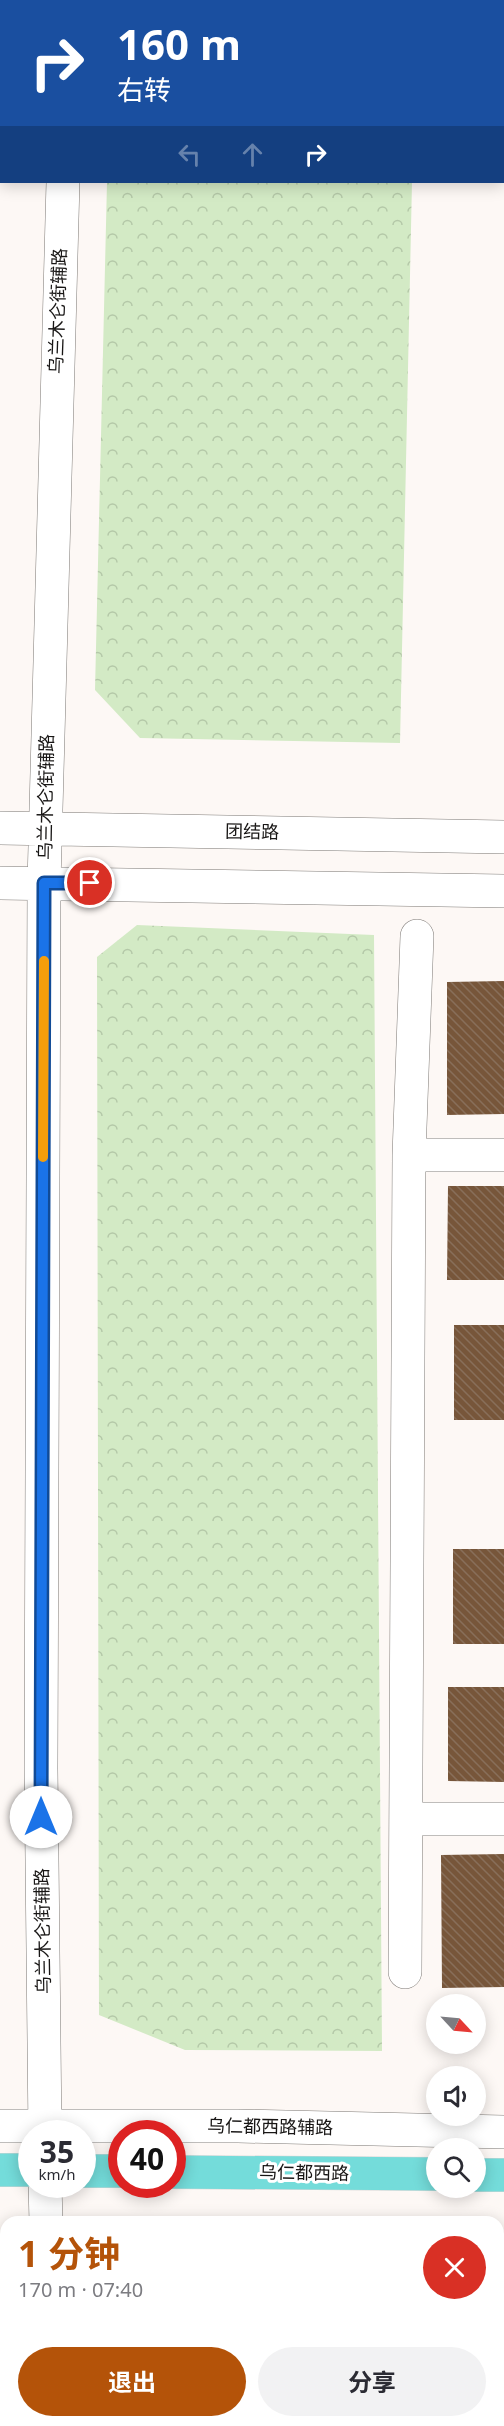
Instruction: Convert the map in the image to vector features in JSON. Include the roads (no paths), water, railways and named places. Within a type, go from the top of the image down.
[{"type":"main road","points":[[0,2170],[18,2170]]},
{"type":"main road","name":"乌仁都西路","points":[[186,2172],[426,2174]]},
{"type":"main road","points":[[486,2175],[504,2175]]},
{"type":"street","name":"乌兰木仑街辅路","points":[[45,2120],[41,1769],[44,883],[63,183]]},
{"type":"street","name":"团结路","points":[[0,828],[504,837]]},
{"type":"street","points":[[0,883],[504,891]]},
{"type":"street","points":[[405,1971],[409,1155],[417,936]]},
{"type":"street","points":[[409,1155],[504,1155]]},
{"type":"street","points":[[406,1819],[504,1819]]},
{"type":"street","name":"乌仁都西路辅路","points":[[0,2126],[18,2128]]},
{"type":"street","name":"乌仁都西路辅路","points":[[96,2129],[238,2126],[504,2132]]},
{"type":"street","points":[[45,2198],[46,2216]]}]
